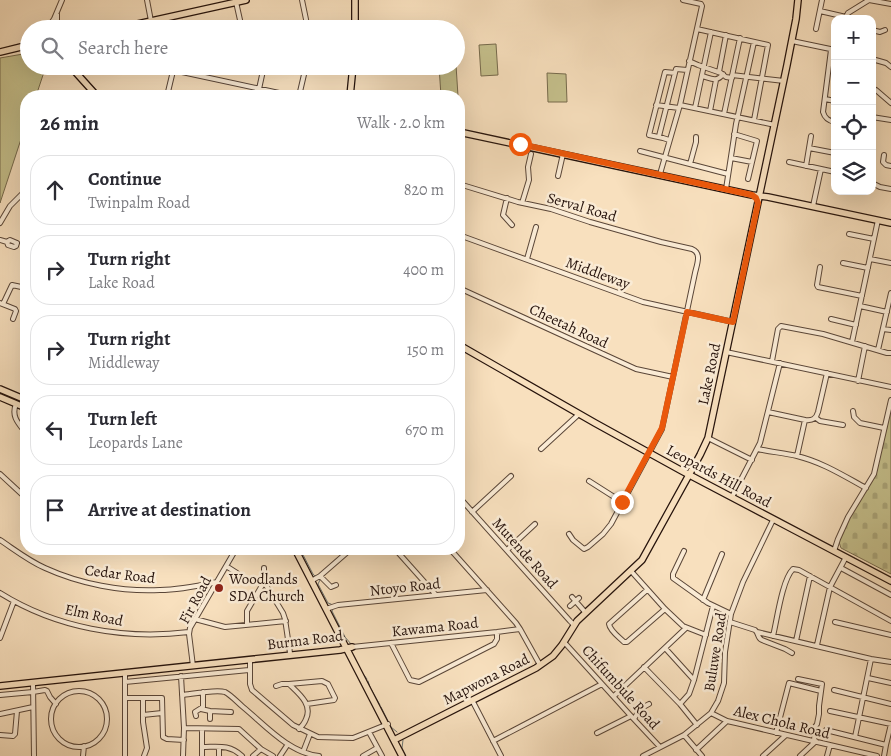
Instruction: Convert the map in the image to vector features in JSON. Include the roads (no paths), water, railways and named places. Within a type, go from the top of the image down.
[{"type":"main road","points":[[155,20],[246,0]]},
{"type":"main road","points":[[356,0],[356,20]]},
{"type":"main road","name":"Lake Road","points":[[574,625],[642,560],[708,438],[762,189],[792,41],[798,0]]},
{"type":"main road","points":[[0,53],[20,48]]},
{"type":"main road","points":[[79,75],[92,90]]},
{"type":"main road","points":[[352,90],[353,75]]},
{"type":"main road","points":[[465,133],[891,223]]},
{"type":"main road","points":[[762,189],[768,197]]},
{"type":"main road","points":[[752,195],[758,203]]},
{"type":"main road","name":"Leopards Hill Road","points":[[465,349],[689,475],[891,581]]},
{"type":"main road","points":[[0,389],[19,397]]},
{"type":"main road","points":[[0,397],[20,406]]},
{"type":"main road","points":[[689,475],[693,473],[696,478]]},
{"type":"main road","points":[[300,555],[403,754]]},
{"type":"main road","name":"Mapwona Road","points":[[395,740],[550,659],[564,642],[574,625]]},
{"type":"main road","name":"Burma Road","points":[[0,685],[125,673],[348,647]]},
{"type":"main road","name":"Burma Road","points":[[250,658],[348,647]]},
{"type":"main road","name":"Burma Road","points":[[0,685],[193,665]]},
{"type":"main road","points":[[387,725],[395,740]]},
{"type":"main road","points":[[392,732],[399,735],[423,726]]},
{"type":"main road","points":[[403,754],[400,745],[401,740],[423,726]]},
{"type":"street","points":[[147,0],[151,20]]},
{"type":"street","points":[[302,0],[306,20]]},
{"type":"street","points":[[660,174],[679,106],[702,5],[683,0]]},
{"type":"street","points":[[816,29],[822,0]]},
{"type":"street","points":[[848,15],[869,0],[891,4]]},
{"type":"street","points":[[57,20],[59,1]]},
{"type":"street","points":[[236,2],[240,20]]},
{"type":"street","points":[[54,20],[58,11]]},
{"type":"street","points":[[820,11],[835,15]]},
{"type":"street","points":[[697,29],[769,46],[754,120]]},
{"type":"street","points":[[876,31],[885,30]]},
{"type":"street","points":[[695,108],[711,32]]},
{"type":"street","points":[[710,111],[716,80],[719,79],[721,73],[726,35]]},
{"type":"street","points":[[724,114],[740,38]]},
{"type":"street","points":[[792,41],[831,50]]},
{"type":"street","points":[[726,189],[734,134],[754,42]]},
{"type":"street","points":[[831,60],[823,112],[824,116],[831,121]]},
{"type":"street","points":[[876,60],[886,63],[891,67]]},
{"type":"street","points":[[689,61],[732,76],[784,80]]},
{"type":"street","points":[[659,136],[677,68],[687,70]]},
{"type":"street","points":[[669,140],[649,135],[664,72],[676,73]]},
{"type":"street","points":[[168,90],[171,75]]},
{"type":"street","points":[[191,75],[264,90]]},
{"type":"street","points":[[259,89],[262,75]]},
{"type":"street","points":[[300,90],[304,75]]},
{"type":"street","points":[[702,76],[716,80]]},
{"type":"street","points":[[876,90],[891,103]]},
{"type":"street","points":[[825,100],[831,101]]},
{"type":"street","points":[[656,105],[695,108],[775,125]]},
{"type":"street","points":[[876,118],[891,120]]},
{"type":"street","points":[[734,134],[756,140],[748,179]]},
{"type":"street","points":[[806,166],[812,136]]},
{"type":"street","points":[[690,164],[696,137]]},
{"type":"street","points":[[809,148],[831,152]]},
{"type":"street","points":[[640,151],[728,174]]},
{"type":"street","points":[[522,203],[529,180],[530,154]]},
{"type":"street","points":[[558,176],[563,154]]},
{"type":"street","points":[[884,155],[883,162],[891,166]]},
{"type":"street","points":[[731,158],[752,162]]},
{"type":"street","points":[[789,162],[831,171]]},
{"type":"street","points":[[813,206],[821,169]]},
{"type":"street","points":[[876,185],[891,189]]},
{"type":"street","name":"Serval Road","points":[[465,186],[696,251],[698,259],[687,312]]},
{"type":"street","points":[[0,222],[10,206],[20,196]]},
{"type":"street","points":[[507,198],[502,215],[512,225]]},
{"type":"street","points":[[852,342],[878,220]]},
{"type":"street","points":[[527,259],[536,227]]},
{"type":"street","points":[[849,234],[874,239]]},
{"type":"street","name":"Middleway","points":[[465,237],[643,302],[733,322]]},
{"type":"street","points":[[0,240],[7,242]]},
{"type":"street","points":[[870,259],[891,263]]},
{"type":"street","points":[[843,264],[868,268]]},
{"type":"street","points":[[820,267],[818,287],[862,296]]},
{"type":"street","points":[[13,319],[15,309],[2,303],[12,284],[20,286]]},
{"type":"street","name":"Cheetah Road","points":[[465,291],[636,369],[673,376]]},
{"type":"street","points":[[878,350],[891,293]]},
{"type":"street","points":[[860,306],[887,312]]},
{"type":"street","points":[[569,534],[582,548],[586,549],[607,529],[649,453],[662,428],[687,312]]},
{"type":"street","points":[[831,319],[856,325]]},
{"type":"street","points":[[772,361],[778,329],[781,326],[823,334],[891,353]]},
{"type":"street","points":[[883,329],[891,330]]},
{"type":"street","points":[[858,381],[865,346]]},
{"type":"street","points":[[726,352],[891,387]]},
{"type":"street","points":[[732,497],[758,449],[780,363]]},
{"type":"street","points":[[816,418],[826,373]]},
{"type":"street","points":[[19,397],[14,414],[20,426]]},
{"type":"street","points":[[834,551],[848,516],[874,474],[891,400]]},
{"type":"street","points":[[768,412],[804,420],[816,418],[843,426]]},
{"type":"street","points":[[853,412],[854,417],[860,423],[884,428]]},
{"type":"street","points":[[541,449],[579,414]]},
{"type":"street","points":[[797,456],[804,420]]},
{"type":"street","points":[[708,438],[752,460]]},
{"type":"street","points":[[758,449],[797,456],[833,471],[866,488]]},
{"type":"street","points":[[0,474],[20,492]]},
{"type":"street","points":[[472,512],[511,476]]},
{"type":"street","points":[[589,481],[622,502]]},
{"type":"street","name":"Mutende Road","points":[[465,504],[574,625]]},
{"type":"street","name":"Buluwe Road","points":[[642,756],[684,735],[711,713],[718,701],[723,688],[725,652],[731,614],[742,582],[773,520]]},
{"type":"street","points":[[507,550],[535,524]]},
{"type":"street","name":"Cedar Road","points":[[0,540],[20,554]]},
{"type":"street","points":[[684,551],[672,578],[703,600],[731,614]]},
{"type":"street","points":[[703,600],[722,554]]},
{"type":"street","name":"Cedar Road","points":[[22,555],[70,578],[98,585],[127,589],[160,590],[217,582]]},
{"type":"street","name":"Fir Road","points":[[193,665],[190,628],[232,555]]},
{"type":"street","points":[[312,581],[344,555]]},
{"type":"street","points":[[400,555],[436,595]]},
{"type":"street","points":[[455,555],[520,629],[540,665]]},
{"type":"street","points":[[817,645],[830,587],[846,557]]},
{"type":"street","points":[[226,566],[238,573]]},
{"type":"street","points":[[247,624],[247,611],[264,582],[264,568]]},
{"type":"street","points":[[841,568],[891,595]]},
{"type":"street","points":[[773,636],[785,584],[793,569],[810,576],[891,621]]},
{"type":"street","points":[[631,571],[646,590],[683,626],[706,634]]},
{"type":"street","points":[[320,576],[331,587],[336,586]]},
{"type":"street","points":[[796,641],[810,576]]},
{"type":"street","points":[[264,582],[283,613],[290,653]]},
{"type":"street","name":"Ntoyo Road","points":[[327,608],[338,605],[487,590]]},
{"type":"street","points":[[646,590],[609,624],[616,634],[624,642],[627,642],[665,609]]},
{"type":"street","name":"Elm Road","points":[[0,593],[43,615],[94,630],[143,634],[189,632]]},
{"type":"street","points":[[570,606],[576,599],[586,612]]},
{"type":"street","points":[[0,638],[14,601]]},
{"type":"street","points":[[680,704],[688,695],[694,680],[713,606]]},
{"type":"street","points":[[195,619],[225,627],[286,622]]},
{"type":"street","points":[[730,622],[773,636],[891,662]]},
{"type":"street","points":[[835,622],[891,635]]},
{"type":"street","points":[[614,696],[686,628]]},
{"type":"street","name":"Kawama Road","points":[[348,647],[520,629]]},
{"type":"street","points":[[391,643],[410,680],[418,682],[492,645],[498,639],[497,632]]},
{"type":"street","points":[[757,632],[762,640],[785,649],[792,654]]},
{"type":"street","name":"Chifumbule Road","points":[[564,642],[660,747]]},
{"type":"street","points":[[665,648],[694,680]]},
{"type":"street","points":[[250,658],[249,670],[252,690],[299,729],[321,738],[353,738],[387,725]]},
{"type":"street","points":[[855,737],[871,658]]},
{"type":"street","points":[[644,667],[680,704],[697,725]]},
{"type":"street","points":[[125,682],[249,670]]},
{"type":"street","points":[[125,673],[125,756]]},
{"type":"street","points":[[181,676],[184,728],[183,756]]},
{"type":"street","points":[[868,678],[891,683]]},
{"type":"street","points":[[798,679],[822,684],[819,714],[815,727],[815,741],[800,756]]},
{"type":"street","points":[[276,686],[322,680],[327,682],[334,700],[307,704]]},
{"type":"street","points":[[33,683],[34,756]]},
{"type":"street","points":[[776,732],[789,683],[821,691]]},
{"type":"street","points":[[289,684],[307,704],[308,716],[299,729]]},
{"type":"street","points":[[493,741],[602,684]]},
{"type":"street","points":[[0,695],[46,690],[56,704]]},
{"type":"street","points":[[834,690],[891,704]]},
{"type":"street","points":[[82,691],[96,697],[104,705],[107,716],[107,724],[98,740],[84,746],[71,746],[57,736],[51,720],[52,711],[56,704],[61,698],[75,692],[82,691]]},
{"type":"street","points":[[182,695],[202,692],[225,692],[273,734],[303,752],[319,756]]},
{"type":"street","points":[[201,709],[203,707],[202,692]]},
{"type":"street","points":[[125,698],[162,698],[163,737],[169,740],[184,740]]},
{"type":"street","points":[[143,698],[147,748],[144,756]]},
{"type":"street","points":[[472,700],[501,756]]},
{"type":"street","points":[[597,733],[632,718],[640,709],[649,704]]},
{"type":"street","points":[[0,714],[33,707]]},
{"type":"street","points":[[196,716],[195,712],[201,709],[231,712]]},
{"type":"street","points":[[0,736],[13,736],[15,734],[17,711]]},
{"type":"street","points":[[210,711],[210,719]]},
{"type":"street","points":[[830,711],[891,724],[884,756]]},
{"type":"street","points":[[143,715],[162,713]]},
{"type":"street","name":"Alex Chola Road","points":[[711,713],[728,721],[877,756]]},
{"type":"street","points":[[696,750],[728,721]]},
{"type":"street","points":[[184,728],[239,729],[261,749],[273,756]]},
{"type":"street","points":[[202,729],[202,756]]},
{"type":"street","points":[[826,730],[886,745]]},
{"type":"street","points":[[369,732],[382,756]]},
{"type":"street","points":[[303,752],[310,734]]},
{"type":"street","points":[[684,735],[702,756]]},
{"type":"street","points":[[763,756],[786,735]]},
{"type":"street","points":[[280,756],[288,744]]},
{"type":"street","points":[[827,756],[830,745]]},
{"type":"street","points":[[83,756],[84,746]]},
{"type":"street","points":[[202,747],[232,748],[240,755]]},
{"type":"street","points":[[219,747],[219,756]]},
{"type":"street","points":[[363,756],[377,748]]},
{"type":"street","points":[[253,756],[261,749]]},
{"type":"street","points":[[848,756],[850,749]]},
{"type":"waterway","points":[[303,555],[313,574],[317,576]]},
{"type":"waterway","points":[[320,580],[318,584],[328,603],[331,604]]},
{"type":"waterway","points":[[333,609],[332,611],[345,637],[351,644]]},
{"type":"waterway","points":[[364,675],[367,679]]},
{"type":"waterway","points":[[368,681],[370,687]]},
{"type":"waterway","points":[[371,689],[380,705]]},
{"type":"waterway","points":[[381,707],[391,727],[397,732]]},
{"type":"waterway","points":[[403,740],[402,748],[406,756]]},
{"type":"place","name":"Woodlands SDA Church","points":[[219,588]]}]
